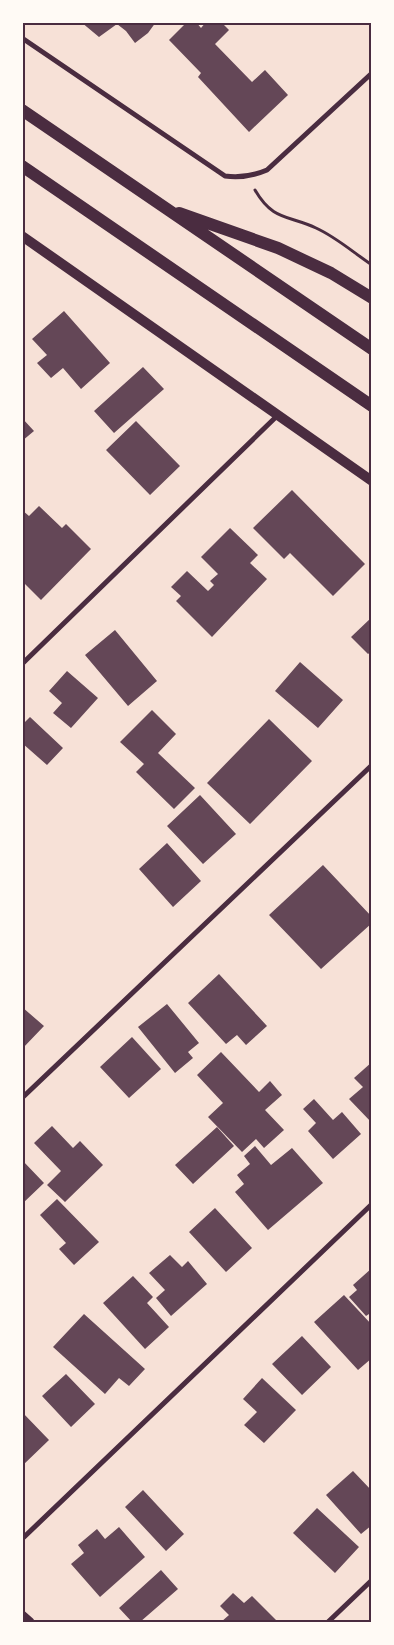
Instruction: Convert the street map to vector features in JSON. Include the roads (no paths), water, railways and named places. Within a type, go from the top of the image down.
[{"type":"main road","points":[[22,110],[372,349]]},
{"type":"main road","points":[[22,166],[372,406]]},
{"type":"main road","points":[[163,207],[278,248],[330,273],[372,298]]},
{"type":"main road","points":[[22,236],[279,414],[372,482]]},
{"type":"street","points":[[22,38],[225,176],[247,176],[267,170],[372,73]]},
{"type":"street","points":[[22,664],[279,414]]},
{"type":"street","points":[[22,1098],[372,765]]},
{"type":"street","points":[[22,1539],[372,1204]]},
{"type":"street","points":[[328,1622],[372,1580]]},
{"type":"street","points":[[22,1616],[30,1622]]}]
